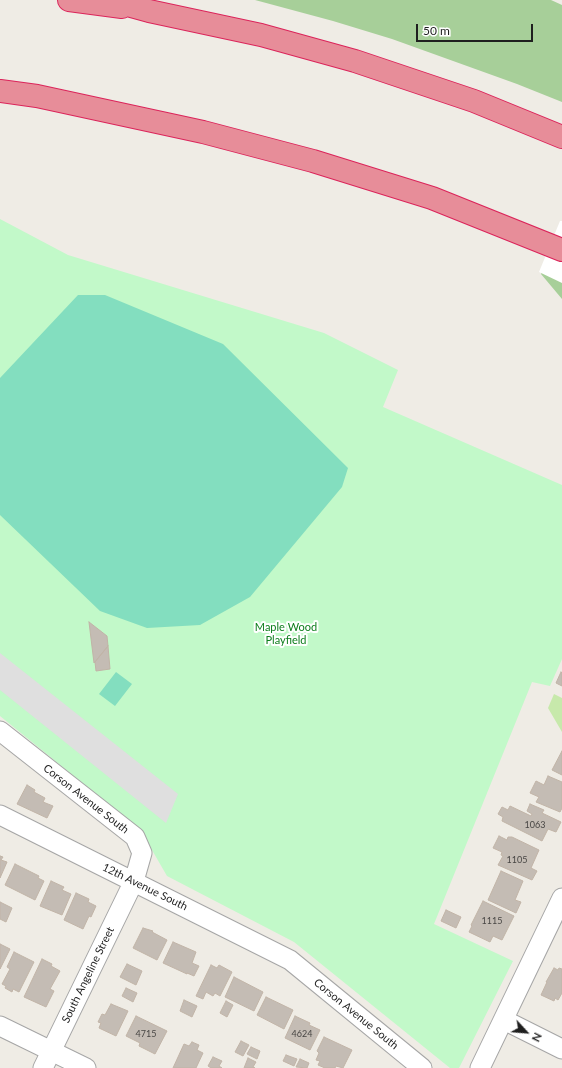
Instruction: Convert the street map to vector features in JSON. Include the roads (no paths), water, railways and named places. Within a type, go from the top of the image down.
[{"type":"highway","points":[[69,0],[149,11]]},
{"type":"highway","points":[[109,0],[149,11],[261,35],[355,61],[474,101],[562,138]]},
{"type":"highway","points":[[0,91],[37,96],[203,132],[313,161],[432,198],[556,248]]},
{"type":"street","name":"Corson Avenue South","points":[[0,731],[135,837],[142,853],[134,881]]},
{"type":"street","name":"12th Avenue South","points":[[0,816],[134,881],[290,960]]},
{"type":"street","name":"South Angeline Street","points":[[43,1068],[134,881]]},
{"type":"street","points":[[480,1068],[562,898]]},
{"type":"street","name":"Corson Avenue South","points":[[290,960],[422,1068]]},
{"type":"street","points":[[504,1020],[562,1049]]},
{"type":"street","points":[[0,1026],[86,1068]]},
{"type":"park label","name":"Maple Wood Playfield","points":[[286,633]]}]
